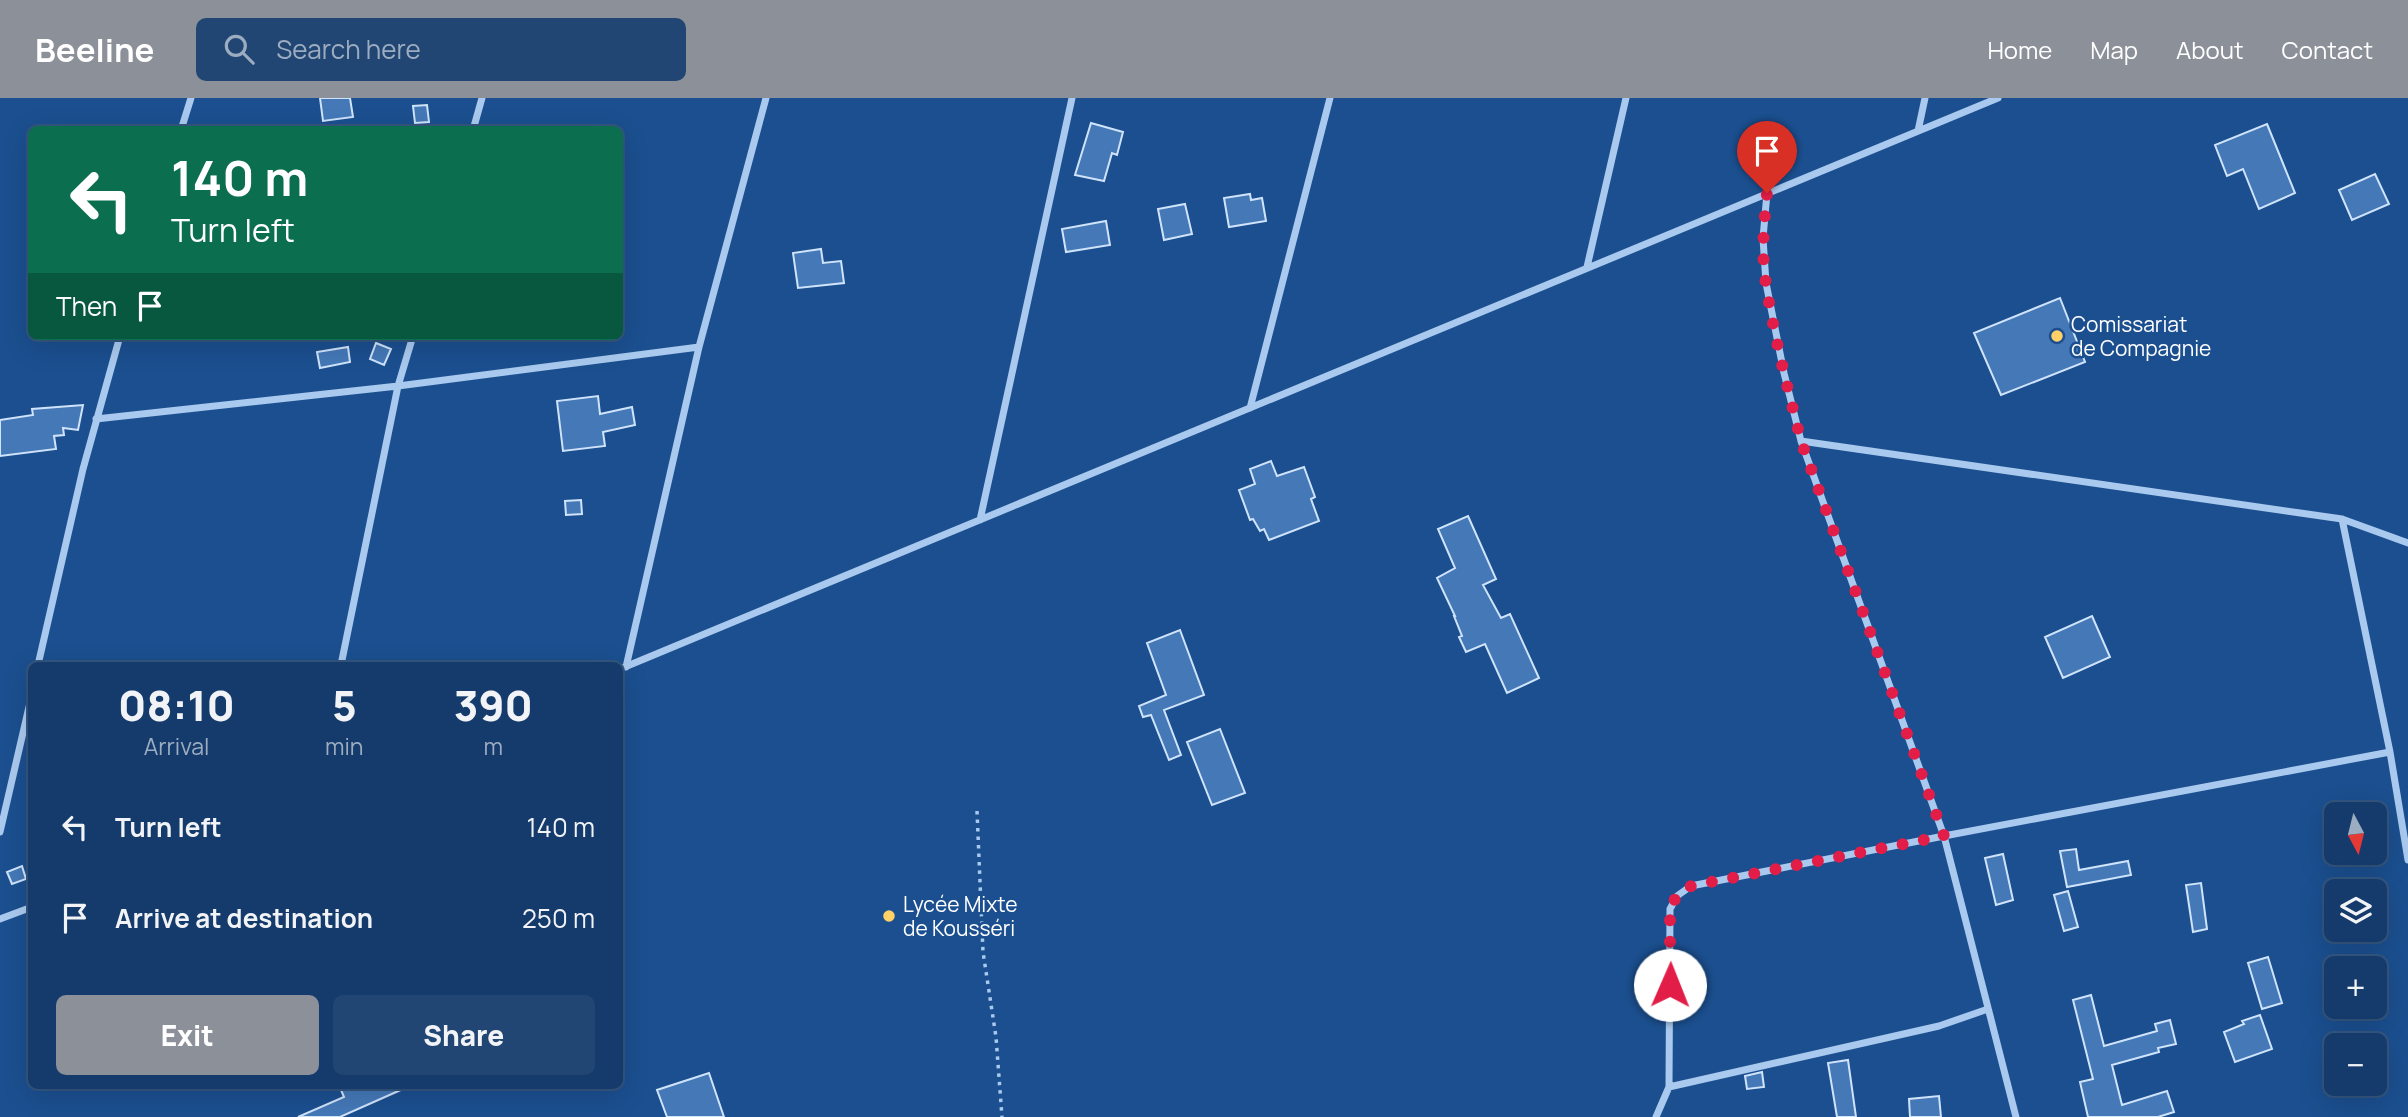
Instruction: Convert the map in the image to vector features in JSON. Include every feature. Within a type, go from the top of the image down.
[{"type":"street","points":[[182,126],[191,98]]},
{"type":"street","points":[[474,126],[482,98]]},
{"type":"street","points":[[623,668],[698,347],[766,98]]},
{"type":"street","points":[[980,520],[1072,98]]},
{"type":"street","points":[[1250,408],[1330,98]]},
{"type":"street","points":[[1587,267],[1626,98]]},
{"type":"street","points":[[1918,131],[1925,98]]},
{"type":"street","points":[[623,668],[1998,98]]},
{"type":"street","points":[[1767,193],[1763,239],[1766,282],[1801,441],[1944,836],[2015,1117]]},
{"type":"street","points":[[39,662],[96,419],[119,340]]},
{"type":"street","points":[[342,662],[398,386],[412,340]]},
{"type":"street","points":[[96,419],[398,386],[698,347]]},
{"type":"street","points":[[1801,441],[2342,519],[2408,543]]},
{"type":"street","points":[[2342,519],[2390,752],[2408,860]]},
{"type":"street","points":[[0,832],[28,711]]},
{"type":"street","points":[[1656,1117],[1669,1087],[1670,909],[1677,895],[1691,886],[2390,752]]},
{"type":"street","points":[[0,919],[28,908]]},
{"type":"street","points":[[1669,1087],[1939,1026],[1988,1009]]},
{"type":"path","points":[[977,811],[983,952],[996,1037],[1002,1117]]},
{"type":"building","points":[[320,98],[350,98],[353,117],[323,121]]},
{"type":"building","points":[[427,105],[429,122],[415,123],[413,106]]},
{"type":"building","points":[[1091,123],[1123,132],[1117,155],[1112,153],[1104,181],[1075,175]]},
{"type":"building","points":[[2267,124],[2295,193],[2259,209],[2243,169],[2227,176],[2215,145]]},
{"type":"building","points":[[2375,174],[2389,204],[2352,220],[2339,190]]},
{"type":"building","points":[[1250,194],[1251,200],[1262,198],[1266,221],[1229,227],[1224,198]]},
{"type":"building","points":[[1185,204],[1192,234],[1164,240],[1158,209]]},
{"type":"building","points":[[1106,221],[1110,245],[1066,252],[1062,229]]},
{"type":"building","points":[[821,249],[823,263],[841,261],[844,283],[798,288],[793,253]]},
{"type":"building","points":[[2060,298],[2085,362],[2001,395],[1974,333]]},
{"type":"building","points":[[376,343],[391,349],[384,365],[370,359]]},
{"type":"building","points":[[348,347],[350,362],[320,368],[317,352]]},
{"type":"building","points":[[598,396],[600,414],[632,407],[635,425],[603,432],[605,446],[563,451],[557,401]]},
{"type":"building","points":[[83,405],[78,430],[63,428],[64,435],[54,436],[56,449],[0,456],[0,420],[33,415],[32,409]]},
{"type":"building","points":[[1271,461],[1277,476],[1304,467],[1315,497],[1311,499],[1319,521],[1269,540],[1264,529],[1260,531],[1253,519],[1250,520],[1239,490],[1255,484],[1250,469]]},
{"type":"building","points":[[581,500],[582,514],[566,515],[565,501]]},
{"type":"building","points":[[1468,516],[1496,579],[1483,585],[1501,618],[1510,614],[1539,678],[1507,693],[1485,644],[1466,652],[1459,637],[1462,636],[1455,616],[1437,578],[1455,568],[1438,529]]},
{"type":"building","points":[[2092,616],[2110,657],[2063,678],[2045,637]]},
{"type":"building","points":[[1180,630],[1204,695],[1164,710],[1181,755],[1169,760],[1151,715],[1143,717],[1139,706],[1166,695],[1147,643]]},
{"type":"building","points":[[1220,729],[1245,793],[1212,805],[1187,742]]},
{"type":"building","points":[[2076,849],[2079,870],[2128,861],[2131,875],[2067,887],[2060,851]]},
{"type":"building","points":[[2003,854],[2013,900],[1996,905],[1985,858]]},
{"type":"building","points":[[22,866],[26,879],[12,884],[7,872]]},
{"type":"building","points":[[2201,883],[2207,929],[2193,932],[2186,885]]},
{"type":"building","points":[[2068,891],[2078,927],[2064,931],[2054,895]]},
{"type":"building","points":[[2268,957],[2282,1003],[2262,1009],[2248,963]]},
{"type":"building","points":[[2091,995],[2104,1046],[2157,1031],[2155,1024],[2170,1020],[2176,1044],[2158,1048],[2159,1052],[2112,1065],[2122,1105],[2167,1091],[2174,1112],[2158,1117],[2088,1117],[2080,1082],[2093,1079],[2073,1000]]},
{"type":"building","points":[[2260,1015],[2272,1049],[2235,1062],[2224,1032],[2244,1024],[2242,1021]]},
{"type":"building","points":[[1848,1060],[1856,1117],[1837,1117],[1828,1063]]},
{"type":"building","points":[[1762,1072],[1764,1087],[1747,1089],[1745,1076]]},
{"type":"building","points":[[709,1073],[724,1117],[667,1117],[657,1090]]},
{"type":"building","points":[[341,1089],[403,1089],[340,1117],[298,1117],[344,1097]]},
{"type":"building","points":[[1939,1096],[1941,1117],[1910,1117],[1909,1099]]},
{"type":"place","name":"Comissariat de Compagnie","points":[[2057,336]]},
{"type":"place","name":"Lycée Mixte de Kousséri","points":[[889,916]]},
{"type":"route","points":[[1670,985],[1670,909],[1677,895],[1691,886],[1944,836],[1801,441],[1766,282],[1763,239],[1767,193]]}]
